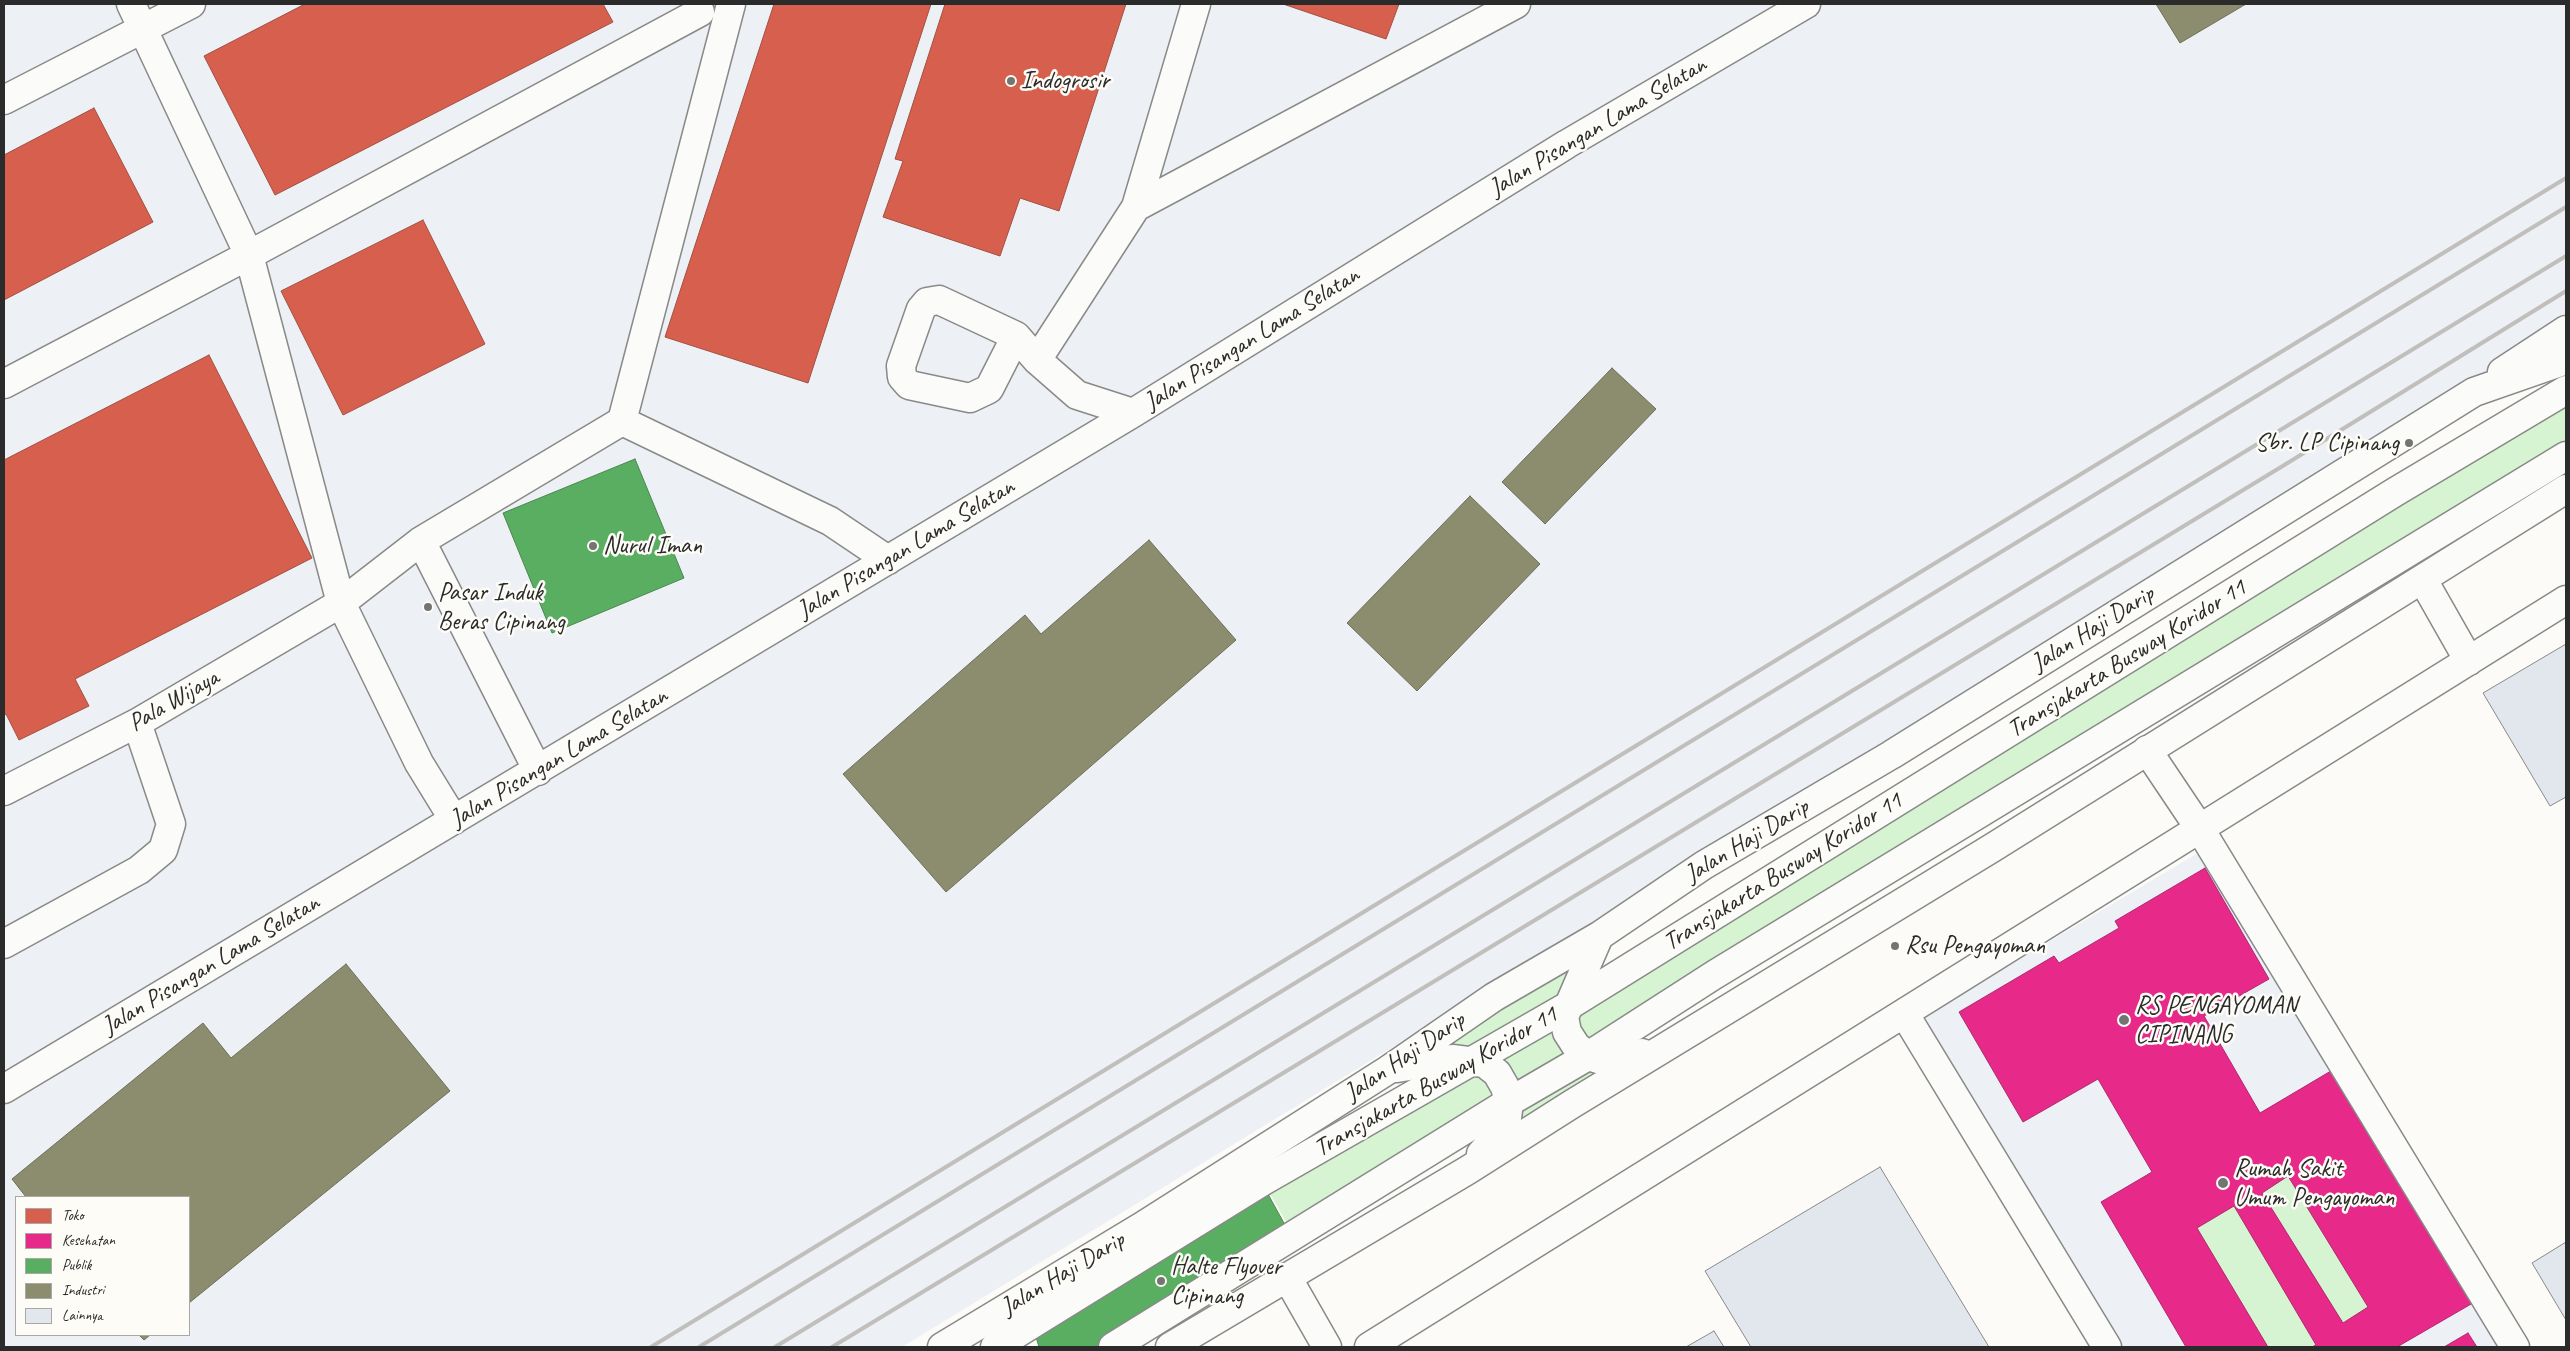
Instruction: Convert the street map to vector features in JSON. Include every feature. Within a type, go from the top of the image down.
[{"type":"main road","points":[[131,4],[145,29],[249,255],[341,603],[419,763],[454,820]]},
{"type":"main road","points":[[4,100],[191,4]]},
{"type":"main road","points":[[731,4],[715,58],[622,422],[830,521],[888,560]]},
{"type":"main road","points":[[1038,360],[1136,207],[1196,4]]},
{"type":"main road","points":[[1136,207],[1516,4]]},
{"type":"main road","name":"Jalan Pisangan Lama Selatan","points":[[4,1089],[1134,413],[1567,144],[1806,4]]},
{"type":"main road","points":[[4,384],[249,255],[699,8],[715,58]]},
{"type":"main road","points":[[2474,392],[2566,330]]},
{"type":"main road","points":[[1016,336],[1038,360],[1077,395],[1134,413]]},
{"type":"main road","name":"Jalan Haji Darip","points":[[942,1347],[1141,1227],[1388,1070],[1494,997],[1599,936],[1704,865],[1891,755],[2474,392],[2566,360]]},
{"type":"main road","name":"Transjakarta Busway Koridor 11","points":[[995,1347],[1263,1181],[1568,1006],[2395,492],[2566,390]]},
{"type":"main road","name":"Pala Wijaya","points":[[4,791],[137,723],[341,603],[421,541],[622,422]]},
{"type":"main road","name":"Transjakarta Busway Koridor 11","points":[[1113,1347],[1509,1102],[1588,1056],[1723,970],[2566,456]]},
{"type":"main road","points":[[1170,1347],[1468,1170],[2423,580],[2566,489]]},
{"type":"main road","points":[[421,541],[538,771]]},
{"type":"main road","points":[[2423,580],[2469,661]]},
{"type":"main road","points":[[1369,1347],[2566,600]]},
{"type":"main road","points":[[4,944],[139,870],[163,850],[171,824],[137,723]]},
{"type":"main road","points":[[2148,750],[2200,829],[2515,1347]]},
{"type":"main road","points":[[1599,936],[1564,1017],[1567,1032],[1576,1046],[1588,1056],[1604,1061],[1620,1060],[1670,1045]]},
{"type":"main road","points":[[1904,1013],[2108,1347]]},
{"type":"main road","points":[[1388,1070],[1452,1059],[1471,1063],[1484,1063],[1497,1073],[1505,1087],[1509,1102],[1507,1118],[1500,1132],[1468,1170]]},
{"type":"main road","points":[[1287,1277],[1327,1347]]},
{"type":"shaded area","points":[[4,4],[2566,4],[2566,330],[902,1347],[4,1347]]},
{"type":"shaded area","name":"Rumah Sakit Umum Pengayoman","points":[[2218,841],[2525,1347],[2121,1347],[1921,1018]]},
{"type":"green space","points":[[2566,389],[2566,457],[1629,1030],[1620,1060],[1468,1170],[1507,1118],[1294,1236],[1263,1181],[1469,1064],[1388,1070],[1599,936],[1575,991]]},
{"type":"green space","points":[[2288,1176],[2368,1307],[2343,1323],[2262,1193]]},
{"type":"green space","points":[[2234,1206],[2316,1345],[2312,1347],[2268,1347],[2197,1228]]},
{"type":"building: Toko","points":[[305,4],[603,4],[613,22],[275,195],[204,56]]},
{"type":"building: Toko","points":[[774,4],[931,4],[808,383],[665,337]]},
{"type":"building: Toko","name":"Indogrosir","points":[[945,4],[1126,4],[1059,211],[1020,198],[1000,256],[883,217],[903,161],[895,159]]},
{"type":"building: Toko","points":[[1283,4],[1399,4],[1386,39]]},
{"type":"building: Toko","points":[[94,108],[153,222],[4,300],[4,155]]},
{"type":"building: Toko","points":[[423,220],[485,344],[343,415],[281,291]]},
{"type":"building: Toko","points":[[209,355],[312,558],[75,679],[89,706],[19,740],[6,714],[4,715],[4,460]]},
{"type":"building: Kesehatan","name":"Rumah Sakit Umum Pengayoman","points":[[2205,868],[2269,979],[2204,1016],[2260,1113],[2341,1065],[2478,1300],[2397,1347],[2312,1347],[2316,1345],[2234,1206],[2197,1228],[2268,1347],[2186,1347],[2101,1202],[2152,1172],[2098,1079],[2023,1122],[1959,1012],[2054,956],[2059,963],[2119,928],[2115,921]],"holes":[[[2288,1176],[2368,1307],[2343,1323],[2262,1193]]]},
{"type":"building: Kesehatan","points":[[2468,1333],[2477,1347],[2444,1347]]},
{"type":"building: Publik","name":"Nurul Iman","points":[[635,459],[684,578],[552,633],[503,513]]},
{"type":"building: Publik","name":"Halte Flyover Cipinang","points":[[1263,1185],[1290,1234],[1105,1347],[1039,1347],[1033,1327]]},
{"type":"building: Industri","points":[[2156,4],[2246,4],[2180,43]]},
{"type":"building: Industri","points":[[1612,368],[1656,409],[1545,524],[1502,482]]},
{"type":"building: Industri","points":[[1470,496],[1540,564],[1417,691],[1347,623]]},
{"type":"building: Industri","points":[[1149,540],[1236,640],[946,892],[843,774],[1025,615],[1041,634]]},
{"type":"building: Industri","points":[[346,964],[450,1091],[190,1302],[190,1196],[25,1196],[12,1179],[203,1023],[231,1058]]},
{"type":"building: Industri","points":[[140,1336],[149,1336],[144,1340]]},
{"type":"building: Lainnya","points":[[2566,644],[2566,797],[2550,806],[2483,693]]},
{"type":"building: Lainnya","points":[[1880,1167],[1989,1347],[1751,1347],[1705,1271]]},
{"type":"building: Lainnya","points":[[2566,1242],[2566,1320],[2532,1263]]},
{"type":"building: Lainnya","points":[[1714,1331],[1724,1347],[1686,1347]]},
{"type":"railway","points":[[651,1347],[2566,178]]},
{"type":"railway","points":[[699,1347],[2566,207]]},
{"type":"railway","points":[[775,1347],[2566,256]]},
{"type":"railway","points":[[832,1347],[2286,464],[2566,291]]},
{"type":"place","name":"Indogrosir","points":[[1011,81]]},
{"type":"place","name":"Sbr. LP Cipinang","points":[[2409,443]]},
{"type":"place","name":"Nurul Iman","points":[[593,546]]},
{"type":"place","name":"Pasar Induk Beras Cipinang","points":[[428,607]]},
{"type":"place","name":"Rsu Pengayoman","points":[[1895,946]]},
{"type":"place","name":"RS PENGAYOMAN CIPINANG","points":[[2124,1020]]},
{"type":"place","name":"Rumah Sakit Umum Pengayoman","points":[[2223,1183]]},
{"type":"place","name":"Halte Flyover Cipinang","points":[[1161,1281]]}]
